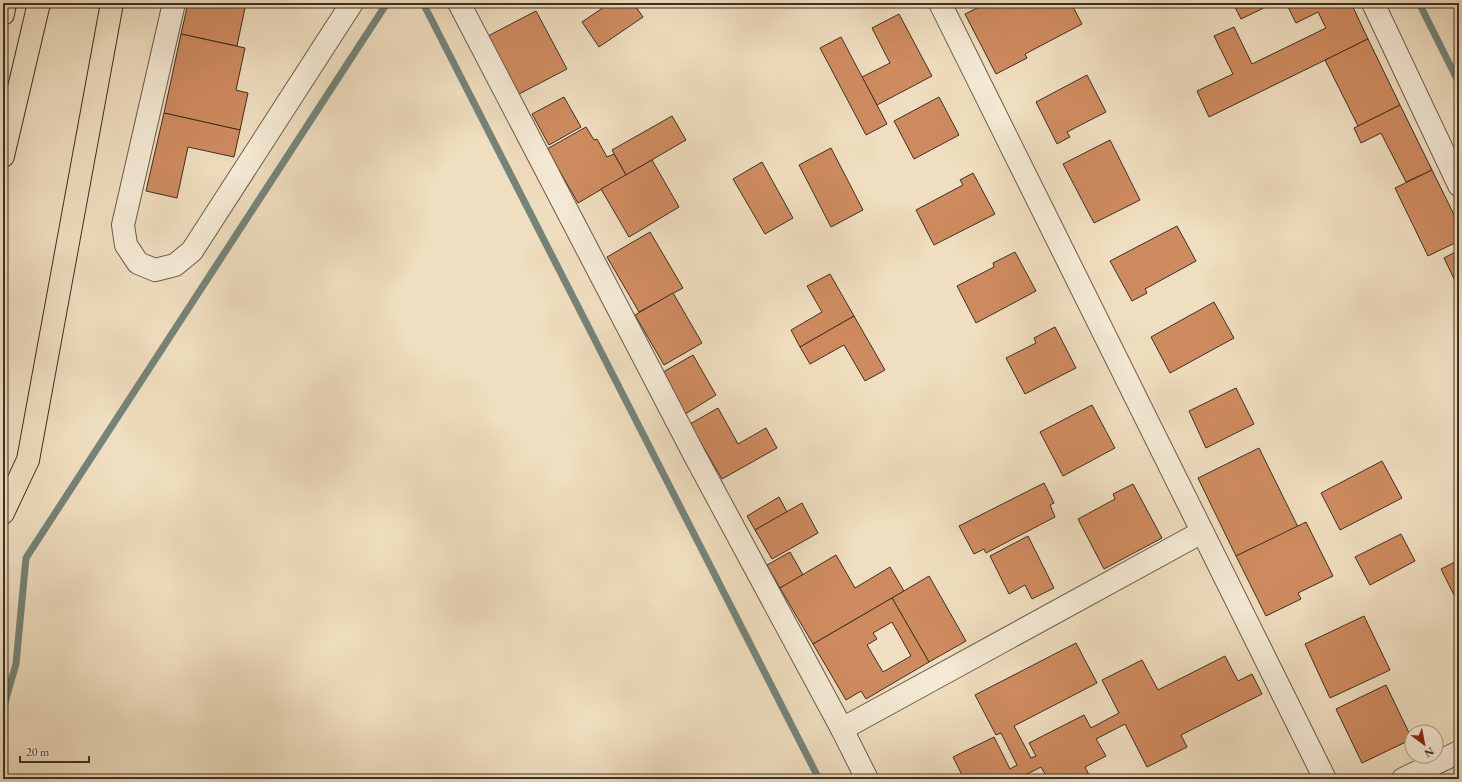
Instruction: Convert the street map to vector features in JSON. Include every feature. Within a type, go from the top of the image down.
[{"type":"highway","points":[[3,14],[6,3]]},
{"type":"highway","points":[[3,156],[40,3]]},
{"type":"highway","points":[[3,514],[28,460],[112,3]]},
{"type":"street","points":[[174,3],[123,225],[126,245],[138,263],[155,270],[175,265],[192,251],[352,3]]},
{"type":"street","points":[[460,3],[695,456],[842,729],[867,779]]},
{"type":"street","points":[[940,3],[1325,779]]},
{"type":"street","points":[[1373,3],[1459,185]]},
{"type":"street","points":[[842,729],[1202,532]]},
{"type":"street","points":[[1403,779],[1459,752]]},
{"type":"building","points":[[188,3],[246,3],[237,46],[181,34]]},
{"type":"building","points":[[610,3],[633,3],[643,17],[599,47],[582,22]]},
{"type":"building","points":[[987,3],[1071,3],[1082,24],[1025,54],[1027,58],[996,74],[965,14]]},
{"type":"building","points":[[1233,3],[1274,3],[1241,19]]},
{"type":"building","points":[[1286,3],[1351,3],[1368,39],[1209,117],[1197,91],[1233,74],[1214,36],[1234,27],[1252,64],[1326,28],[1318,12],[1296,23]]},
{"type":"building","points":[[536,11],[567,69],[519,94],[488,36]]},
{"type":"building","points":[[899,14],[932,76],[877,105],[862,77],[890,63],[872,28]]},
{"type":"building","points":[[181,34],[245,48],[236,90],[248,93],[240,130],[164,113]]},
{"type":"building","points":[[841,37],[887,124],[866,135],[820,48]]},
{"type":"building","points":[[1368,39],[1400,105],[1358,126],[1325,60]]},
{"type":"building","points":[[1087,75],[1106,112],[1067,132],[1070,137],[1057,144],[1036,102]]},
{"type":"building","points":[[564,97],[581,127],[549,145],[532,114]]},
{"type":"building","points":[[939,97],[959,135],[914,159],[894,121]]},
{"type":"building","points":[[1400,105],[1432,170],[1406,182],[1381,133],[1361,143],[1354,128]]},
{"type":"building","points":[[164,113],[240,130],[234,157],[188,147],[177,198],[146,191]]},
{"type":"building","points":[[672,116],[686,140],[626,175],[612,150]]},
{"type":"building","points":[[586,127],[594,140],[597,139],[607,157],[614,154],[626,175],[578,203],[547,149]]},
{"type":"building","points":[[1110,140],[1140,200],[1094,223],[1063,164]]},
{"type":"building","points":[[831,148],[863,210],[831,227],[799,165]]},
{"type":"building","points":[[652,160],[679,207],[629,237],[601,189]]},
{"type":"building","points":[[762,162],[793,218],[765,234],[733,179]]},
{"type":"building","points":[[1432,170],[1459,225],[1459,241],[1428,256],[1395,188]]},
{"type":"building","points":[[973,173],[995,214],[934,245],[916,210],[963,185],[960,180]]},
{"type":"building","points":[[1177,226],[1196,261],[1145,289],[1147,293],[1132,301],[1110,261]]},
{"type":"building","points":[[650,232],[683,288],[639,312],[607,257]]},
{"type":"building","points":[[1459,250],[1459,289],[1444,258]]},
{"type":"building","points":[[1015,252],[1036,291],[976,323],[957,286],[994,267],[993,263]]},
{"type":"building","points":[[830,274],[854,316],[800,347],[791,330],[822,312],[807,286]]},
{"type":"building","points":[[673,293],[702,343],[664,365],[635,315]]},
{"type":"building","points":[[1214,302],[1234,338],[1170,373],[1151,337]]},
{"type":"building","points":[[854,316],[885,370],[865,381],[844,345],[810,364],[800,347]]},
{"type":"building","points":[[1055,327],[1076,368],[1025,394],[1006,358],[1036,343],[1034,338]]},
{"type":"building","points":[[693,355],[716,395],[682,416],[658,375]]},
{"type":"building","points":[[1236,388],[1254,424],[1206,448],[1189,411]]},
{"type":"building","points":[[1092,405],[1115,448],[1063,476],[1040,432]]},
{"type":"building","points":[[718,408],[738,444],[766,428],[777,448],[722,479],[690,424]]},
{"type":"building","points":[[1259,448],[1298,527],[1236,556],[1198,478]]},
{"type":"building","points":[[1382,461],[1402,498],[1340,530],[1321,493]]},
{"type":"building","points":[[1044,483],[1054,503],[1050,505],[1055,517],[986,553],[984,549],[974,554],[959,526]]},
{"type":"building","points":[[1133,484],[1162,538],[1104,569],[1078,519],[1115,499],[1113,494]]},
{"type":"building","points":[[779,497],[787,512],[755,530],[747,516]]},
{"type":"building","points":[[802,503],[818,533],[772,559],[755,530]]},
{"type":"building","points":[[1306,522],[1333,576],[1298,593],[1301,599],[1266,616],[1236,556]]},
{"type":"building","points":[[1401,534],[1415,561],[1370,585],[1355,557]]},
{"type":"building","points":[[1028,536],[1054,588],[1032,599],[1025,585],[1009,594],[990,556]]},
{"type":"building","points":[[790,552],[803,575],[780,588],[767,565]]},
{"type":"building","points":[[836,555],[855,588],[890,567],[904,591],[813,644],[780,588]]},
{"type":"building","points":[[1459,560],[1459,605],[1441,569]]},
{"type":"building","points":[[929,576],[966,641],[929,662],[892,598]]},
{"type":"building","points":[[892,598],[929,662],[866,699],[861,691],[846,700],[813,644]],"holes":[[[892,622],[911,656],[883,672],[867,645],[877,639],[873,633]]]},
{"type":"building","points":[[1364,616],[1390,670],[1330,698],[1305,644]]},
{"type":"building","points":[[1076,643],[1097,683],[1014,726],[1031,758],[1036,756],[1029,743],[1084,715],[1091,728],[1119,713],[1102,680],[1142,660],[1158,690],[1225,656],[1238,681],[1252,674],[1262,694],[1181,735],[1187,747],[1147,767],[1125,724],[1096,739],[1106,756],[1085,767],[1091,779],[1074,779],[1072,774],[1062,779],[1048,779],[1041,767],[1017,779],[964,779],[953,757],[994,737],[1010,769],[1017,765],[1001,733],[996,735],[975,695]]},
{"type":"building","points":[[1386,685],[1405,724],[1404,743],[1362,763],[1336,709]]},
{"type":"waterway","points":[[3,709],[16,664],[26,558],[387,3]]},
{"type":"waterway","points":[[423,3],[819,779]]},
{"type":"waterway","points":[[1419,3],[1459,83]]}]
